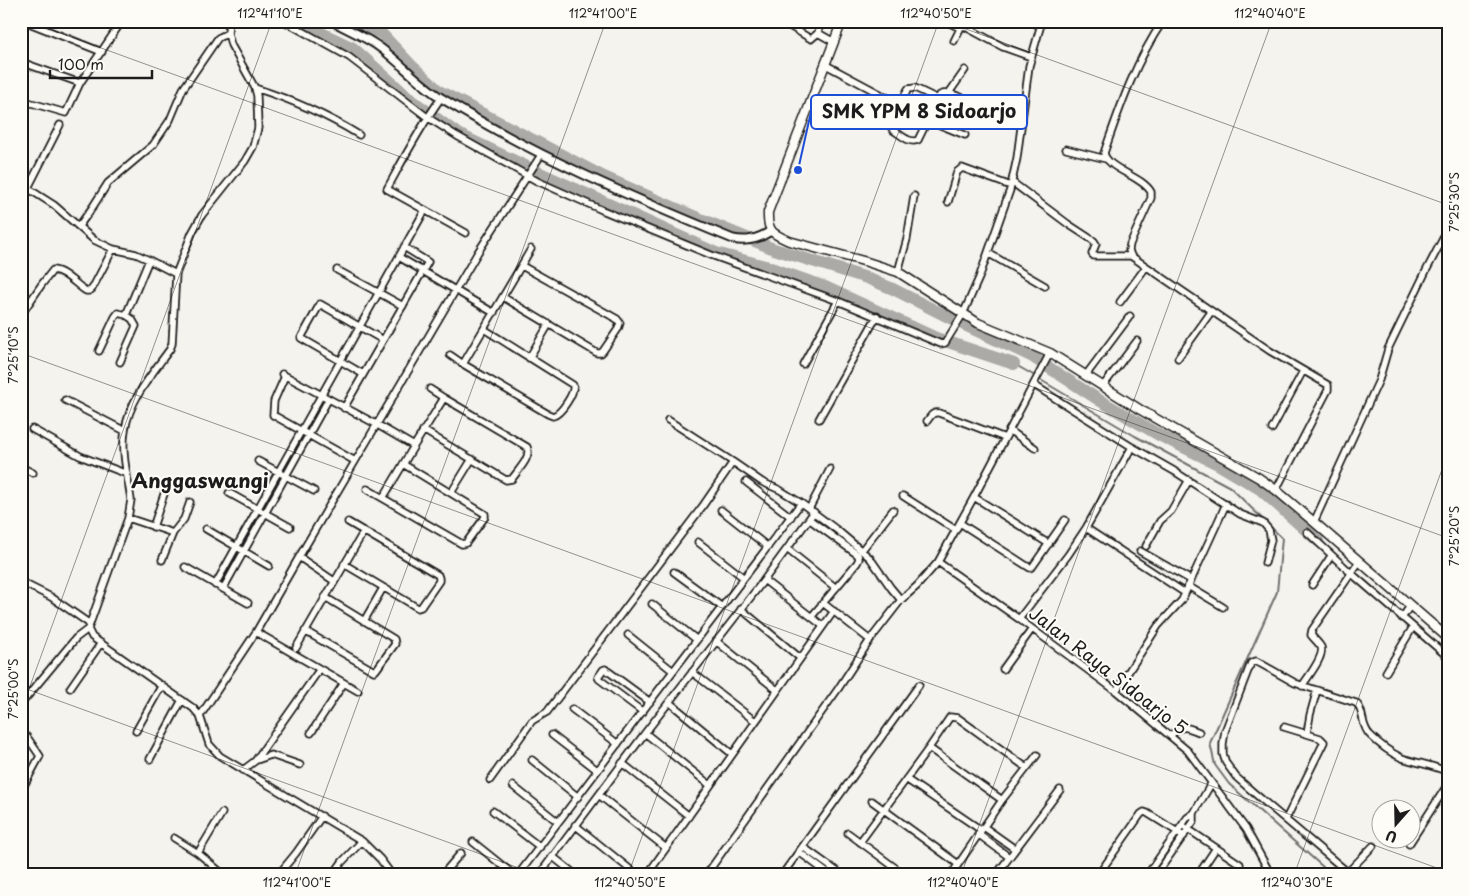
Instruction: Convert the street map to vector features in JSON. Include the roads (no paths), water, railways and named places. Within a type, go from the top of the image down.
[{"type":"main road","points":[[842,21],[768,212],[767,223],[771,231],[777,236],[790,241],[898,272],[961,316],[1049,355],[1086,375],[1139,409],[1259,478],[1314,522],[1358,564],[1409,608],[1448,638]]},
{"type":"street","points":[[24,21],[102,52]]},
{"type":"street","points":[[21,100],[66,113],[80,83],[122,21]]},
{"type":"street","points":[[21,704],[76,638],[89,627],[128,518],[131,500],[124,452],[125,431],[129,416],[137,398],[172,344],[176,274],[192,233],[202,215],[245,161],[253,147],[258,128],[257,96],[255,88],[231,45],[228,33],[229,21]]},
{"type":"street","points":[[284,21],[349,57],[457,136],[529,175],[593,206],[711,255],[877,316],[939,343],[946,342],[979,278],[1011,184],[1017,158],[1026,81],[1041,24],[1032,21]]},
{"type":"street","points":[[332,21],[381,48],[441,98],[539,158],[737,240],[759,238],[771,231]]},
{"type":"street","points":[[781,21],[811,39],[818,33],[820,23],[817,21]]},
{"type":"street","points":[[945,21],[962,25],[1003,47],[1031,57]]},
{"type":"street","points":[[1106,159],[1104,153],[1122,100],[1141,59],[1163,21]]},
{"type":"street","points":[[954,41],[962,25]]},
{"type":"street","points":[[79,226],[108,183],[157,140],[174,112],[183,89],[218,38],[228,33]]},
{"type":"street","points":[[818,33],[834,42]]},
{"type":"street","points":[[21,62],[80,83]]},
{"type":"street","points":[[826,65],[900,104]]},
{"type":"street","points":[[949,93],[965,70]]},
{"type":"street","points":[[255,88],[310,108],[359,134]]},
{"type":"street","points":[[938,99],[915,88],[911,88],[906,92],[891,127],[913,142],[918,140],[938,99],[944,93],[973,102]]},
{"type":"street","points":[[441,98],[408,150],[387,189],[466,233]]},
{"type":"street","points":[[928,120],[965,135]]},
{"type":"street","points":[[28,188],[60,125]]},
{"type":"street","points":[[1066,149],[1106,159],[1144,183],[1151,192],[1151,198],[1130,244],[1131,256],[1270,351],[1328,385],[1328,390],[1276,490]]},
{"type":"street","points":[[197,713],[256,632],[298,557],[478,252],[539,158]]},
{"type":"street","points":[[948,202],[957,172],[962,168],[1011,184],[1094,241],[1096,244],[1092,254],[1094,256],[1131,256]]},
{"type":"street","points":[[21,184],[54,205],[94,240],[113,249],[136,254],[176,274]]},
{"type":"street","points":[[898,272],[907,239],[914,196]]},
{"type":"street","points":[[215,584],[425,210]]},
{"type":"street","points":[[1314,522],[1379,380],[1388,349],[1448,229]]},
{"type":"street","points":[[344,408],[428,262],[404,248]]},
{"type":"street","points":[[21,315],[53,270],[57,270],[86,291],[90,291],[113,249]]},
{"type":"street","points":[[463,364],[532,249]]},
{"type":"street","points":[[988,253],[1045,286]]},
{"type":"street","points":[[398,257],[494,313]]},
{"type":"street","points":[[126,315],[149,260]]},
{"type":"street","points":[[503,297],[599,353],[604,351],[618,329],[620,324],[617,319],[522,266]]},
{"type":"street","points":[[1120,302],[1146,267]]},
{"type":"street","points":[[336,270],[403,306]]},
{"type":"street","points":[[803,364],[838,301]]},
{"type":"street","points":[[363,374],[301,338],[320,304],[383,340]]},
{"type":"street","points":[[1178,358],[1211,312]]},
{"type":"street","points":[[100,351],[115,317],[118,313],[126,315],[132,319],[136,326],[120,362]]},
{"type":"street","points":[[819,419],[877,316]]},
{"type":"street","points":[[1086,375],[1130,316]]},
{"type":"street","points":[[530,358],[549,324]]},
{"type":"street","points":[[450,356],[548,414],[556,416],[574,391],[574,385],[484,329]]},
{"type":"street","points":[[1103,386],[1136,341]]},
{"type":"street","points":[[706,875],[838,689],[870,640],[901,600],[917,586],[938,562],[1049,355]]},
{"type":"street","points":[[1272,429],[1303,372]]},
{"type":"street","points":[[355,461],[272,416],[274,401],[284,375],[414,446]]},
{"type":"street","points":[[1036,382],[1132,447],[1189,480],[1240,514],[1259,521],[1266,526],[1272,540],[1265,563]]},
{"type":"street","points":[[423,430],[503,478],[510,480],[529,452],[527,447],[430,389]]},
{"type":"street","points":[[383,498],[444,398]]},
{"type":"street","points":[[65,400],[125,431]]},
{"type":"street","points":[[223,589],[328,400]]},
{"type":"street","points":[[927,421],[934,412],[939,413],[1005,438]]},
{"type":"street","points":[[668,420],[762,482],[780,490],[801,504],[862,550],[901,600]]},
{"type":"street","points":[[32,429],[52,438],[80,456],[127,474]]},
{"type":"street","points":[[1009,430],[1035,448]]},
{"type":"street","points":[[1020,619],[1086,528],[1132,447]]},
{"type":"street","points":[[451,494],[472,459]]},
{"type":"street","points":[[258,461],[314,491]]},
{"type":"street","points":[[490,780],[532,721],[545,715],[702,507],[733,462]]},
{"type":"street","points":[[367,489],[464,544],[485,517],[485,514],[403,464]]},
{"type":"street","points":[[21,467],[33,473]]},
{"type":"street","points":[[539,875],[622,763],[809,520],[811,511],[830,469]]},
{"type":"street","points":[[1146,546],[1160,521],[1170,511],[1189,480]]},
{"type":"street","points":[[746,482],[791,516]]},
{"type":"street","points":[[229,493],[290,527]]},
{"type":"street","points":[[153,526],[164,494]]},
{"type":"street","points":[[903,496],[956,530]]},
{"type":"street","points":[[974,497],[1048,544]]},
{"type":"street","points":[[162,560],[172,533],[184,519],[190,502]]},
{"type":"street","points":[[518,875],[801,504]]},
{"type":"street","points":[[1116,691],[1158,626],[1180,604],[1226,504]]},
{"type":"street","points":[[721,510],[768,546]]},
{"type":"street","points":[[862,550],[893,510]]},
{"type":"street","points":[[128,518],[172,533]]},
{"type":"street","points":[[809,520],[858,557],[857,563],[812,616]]},
{"type":"street","points":[[960,524],[1027,568],[1033,566],[1065,520]]},
{"type":"street","points":[[344,564],[418,608],[421,607],[439,581],[438,575],[348,522]]},
{"type":"street","points":[[1086,528],[1185,593]]},
{"type":"street","points":[[206,529],[269,566]]},
{"type":"street","points":[[296,648],[364,531]]},
{"type":"street","points":[[1307,532],[1331,556],[1448,657]]},
{"type":"street","points":[[698,542],[744,578]]},
{"type":"street","points":[[787,549],[836,588]]},
{"type":"street","points":[[1140,551],[1223,607]]},
{"type":"street","points":[[1312,585],[1331,556]]},
{"type":"street","points":[[298,557],[334,581]]},
{"type":"street","name":"Jalan Raya Sidoarjo 5","points":[[938,562],[1020,619],[1116,691],[1188,752],[1236,814],[1271,875]]},
{"type":"street","points":[[1302,686],[1322,652],[1320,646],[1311,635],[1312,630],[1358,564]]},
{"type":"street","points":[[185,567],[248,603]]},
{"type":"street","points":[[674,572],[722,607]]},
{"type":"street","points":[[764,580],[823,626]]},
{"type":"street","points":[[21,582],[51,597],[89,627],[92,637],[162,685],[197,713],[210,744],[220,756],[362,840],[392,875]]},
{"type":"street","points":[[364,621],[383,588]]},
{"type":"street","points":[[305,631],[374,671],[395,642],[394,639],[325,597]]},
{"type":"street","points":[[824,603],[870,640]]},
{"type":"street","points":[[652,604],[697,640]]},
{"type":"street","points":[[1402,617],[1409,608]]},
{"type":"street","points":[[741,609],[800,658]]},
{"type":"street","points":[[647,875],[834,611]]},
{"type":"street","points":[[1386,672],[1412,627]]},
{"type":"street","points":[[1002,669],[1032,628]]},
{"type":"street","points":[[256,632],[358,691]]},
{"type":"street","points":[[628,635],[673,671]]},
{"type":"street","points":[[716,641],[778,690]]},
{"type":"street","points":[[70,688],[101,643]]},
{"type":"street","points":[[1372,847],[1350,873],[1236,777],[1229,768],[1223,754],[1223,744],[1241,685],[1252,661],[1256,661],[1302,686],[1356,703],[1360,706],[1366,730],[1396,755],[1448,772]]},
{"type":"street","points":[[643,712],[598,677],[605,669],[650,702]]},
{"type":"street","points":[[692,672],[755,721]]},
{"type":"street","points":[[255,761],[318,673]]},
{"type":"street","points":[[311,733],[344,683]]},
{"type":"street","points":[[136,731],[162,685]]},
{"type":"street","points":[[782,875],[919,685]]},
{"type":"street","points":[[1307,733],[1310,715],[1318,690]]},
{"type":"street","points":[[150,759],[182,700]]},
{"type":"street","points":[[669,702],[732,754]]},
{"type":"street","points":[[572,709],[618,744]]},
{"type":"street","points":[[860,842],[930,748],[950,717],[956,716],[1027,768]]},
{"type":"street","points":[[1170,736],[1181,727],[1199,732]]},
{"type":"street","points":[[1284,727],[1322,739],[1324,743],[1286,819]]},
{"type":"street","points":[[21,733],[28,736],[40,756],[21,791]]},
{"type":"street","points":[[645,733],[710,785]]},
{"type":"street","points":[[552,735],[597,770]]},
{"type":"street","points":[[930,748],[1002,800]]},
{"type":"street","points":[[951,875],[1002,800],[1037,754]]},
{"type":"street","points":[[243,770],[255,761],[271,755],[300,765]]},
{"type":"street","points":[[532,760],[578,796]]},
{"type":"street","points":[[622,763],[688,816]]},
{"type":"street","points":[[906,779],[981,830],[1015,848]]},
{"type":"street","points":[[1148,875],[1187,818],[1194,814],[1212,784]]},
{"type":"street","points":[[1422,824],[1448,784]]},
{"type":"street","points":[[513,786],[558,822]]},
{"type":"street","points":[[996,875],[1060,790]]},
{"type":"street","points":[[599,795],[666,848]]},
{"type":"street","points":[[872,801],[958,864]]},
{"type":"street","points":[[493,811],[540,847]]},
{"type":"street","points":[[198,853],[222,813]]},
{"type":"street","points":[[1098,875],[1142,813],[1148,813],[1184,836]]},
{"type":"street","points":[[1156,875],[1194,822],[1194,814]]},
{"type":"street","points":[[278,875],[322,816]]},
{"type":"street","points":[[575,825],[637,875]]},
{"type":"street","points":[[1182,825],[1240,865],[1234,875]]},
{"type":"street","points":[[981,830],[1009,857]]},
{"type":"street","points":[[848,833],[905,875]]},
{"type":"street","points":[[174,838],[198,853],[224,875]]},
{"type":"street","points":[[333,875],[362,840]]},
{"type":"street","points":[[473,842],[514,875]]},
{"type":"street","points":[[803,846],[842,875]]},
{"type":"street","points":[[1198,875],[1216,848]]},
{"type":"street","points":[[798,852],[830,875]]},
{"type":"street","points":[[442,875],[461,853]]},
{"type":"street","points":[[552,856],[576,875]]},
{"type":"waterway","points":[[296,21],[353,48],[409,98],[458,134],[716,253],[765,266],[825,287],[936,338],[1014,364]]},
{"type":"waterway","points":[[354,21],[382,34],[439,91],[604,177],[774,249],[867,278],[1031,356],[1099,400],[1159,435],[1218,464],[1260,489],[1318,541]]},
{"type":"waterway","points":[[1014,364],[1035,376]]},
{"type":"waterway","points":[[1039,379],[1135,436],[1230,487],[1282,538],[1277,592],[1210,743],[1215,765],[1229,784],[1332,875]]},
{"type":"place","name":"SMK YPM 8 Sidoarjo","points":[[798,170]]},
{"type":"district","name":"Anggaswangi","points":[[200,480]]}]
